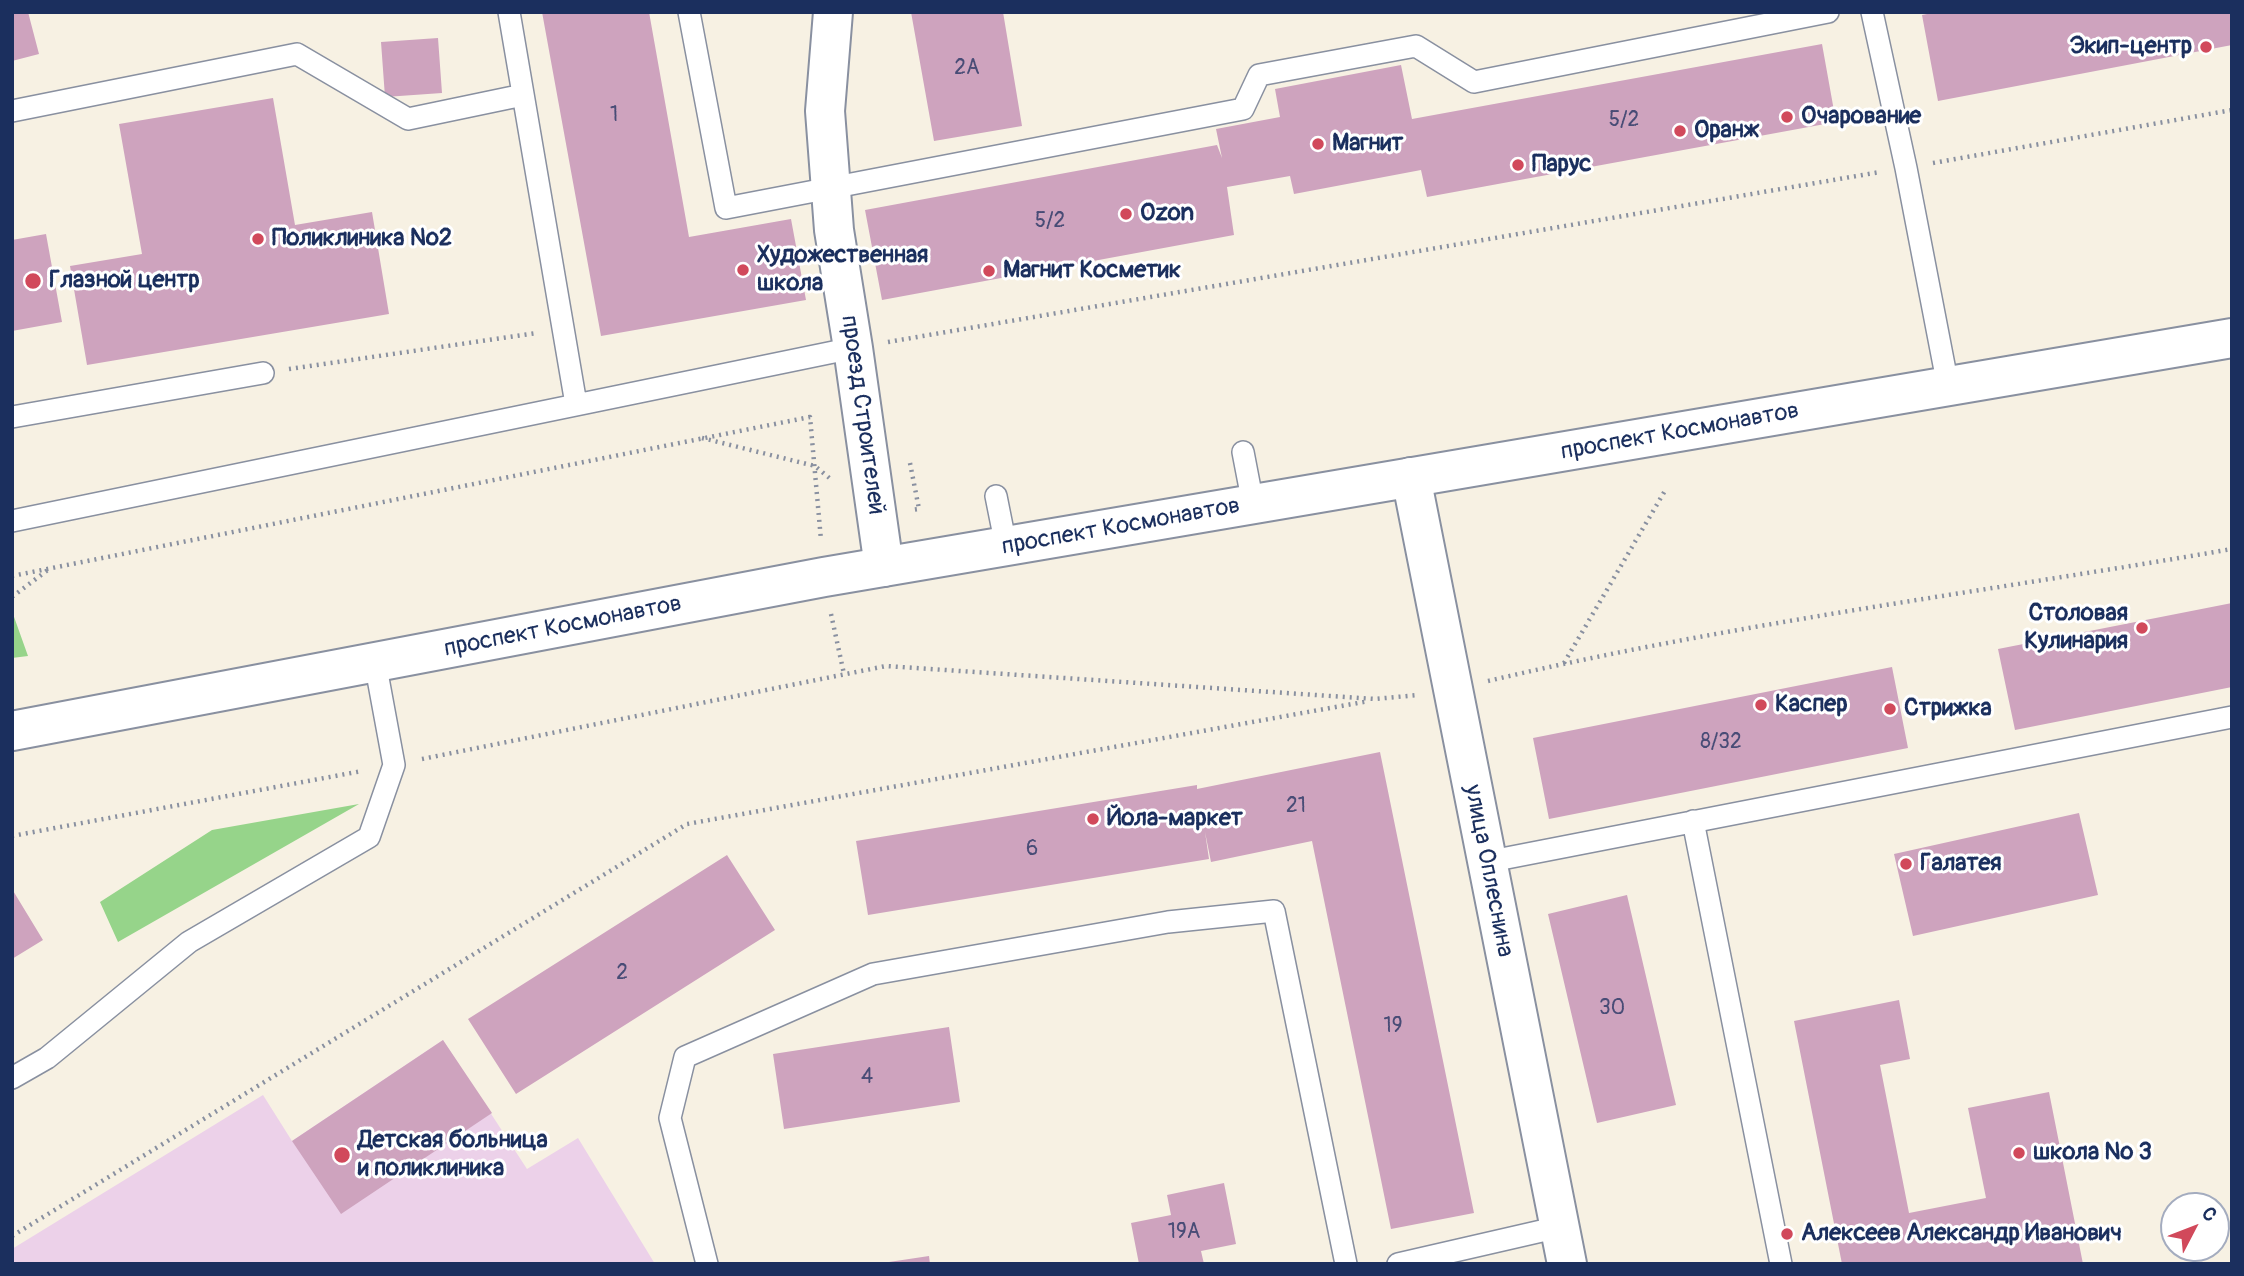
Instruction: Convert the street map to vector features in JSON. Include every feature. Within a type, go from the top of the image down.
[{"type":"main road","name":"проезд Строителей","points":[[833,12],[825,111],[834,230],[871,351],[876,516],[884,567]]},
{"type":"main road","name":"проспект Космонавтов","points":[[12,731],[884,567],[2232,338]]},
{"type":"main road","name":"улица Оплеснина","points":[[1410,477],[1563,1245]]},
{"type":"lane","points":[[509,12],[576,404]]},
{"type":"lane","points":[[689,12],[726,208],[1243,109],[1259,75],[1416,46],[1474,82],[1828,12]]},
{"type":"lane","points":[[1871,12],[1906,168],[1948,386]]},
{"type":"lane","points":[[12,111],[297,54],[408,119],[523,95]]},
{"type":"lane","points":[[12,521],[576,404],[871,351]]},
{"type":"lane","points":[[12,417],[263,373]]},
{"type":"lane","points":[[1243,452],[1253,504]]},
{"type":"lane","points":[[996,496],[1006,546]]},
{"type":"lane","points":[[12,1078],[47,1058],[190,942],[369,837],[394,765],[375,662]]},
{"type":"lane","points":[[1486,862],[2232,717]]},
{"type":"lane","points":[[1693,821],[1780,1264]]},
{"type":"lane","points":[[707,1264],[670,1118],[685,1057],[873,974],[1168,922],[1274,911],[1346,1264]]},
{"type":"lane","points":[[1398,1264],[1563,1245]]},
{"type":"path","points":[[871,351],[887,342],[2232,110]]},
{"type":"path","points":[[263,373],[562,329]]},
{"type":"path","points":[[12,576],[810,417]]},
{"type":"path","points":[[702,438],[815,466],[876,516],[919,509],[909,457]]},
{"type":"path","points":[[1563,663],[1666,489]]},
{"type":"path","points":[[12,1236],[687,824],[1375,699],[1452,690],[1563,663],[1861,609],[2232,549]]},
{"type":"path","points":[[12,597],[49,568]]},
{"type":"path","points":[[12,836],[394,765],[886,666],[1375,699]]},
{"type":"shaded area","name":"Детская больница и поликлиника","points":[[443,1040],[527,1169],[578,1138],[655,1264],[12,1264],[12,1249],[263,1095],[292,1141]]},
{"type":"green space","points":[[13,614],[28,656],[12,658]]},
{"type":"green space","points":[[359,804],[118,942],[100,902],[212,830]]},
{"type":"building","points":[[12,12],[28,12],[39,54],[12,61]]},
{"type":"building","points":[[542,12],[649,12],[689,237],[791,219],[806,300],[601,336]]},
{"type":"building","points":[[911,12],[1003,12],[1022,126],[934,141]]},
{"type":"building","points":[[1937,12],[2232,12],[2232,45],[1938,101],[1922,15]]},
{"type":"building","points":[[438,38],[442,93],[385,97],[381,42]]},
{"type":"building","points":[[1822,44],[1836,122],[1427,197],[1421,170],[1294,194],[1290,176],[1227,187],[1234,235],[882,300],[865,210],[1217,145],[1222,158],[1216,129],[1280,117],[1275,89],[1401,65],[1412,119]]},
{"type":"building","name":"Поликлиника №2","points":[[273,98],[295,225],[372,212],[389,314],[87,365],[70,266],[142,254],[119,124]]},
{"type":"building","name":"Глазной центр","points":[[46,234],[62,322],[12,331],[12,240]]},
{"type":"building","points":[[2232,603],[2232,687],[2015,730],[1998,649]]},
{"type":"building","points":[[1892,667],[1908,748],[1549,819],[1533,738]]},
{"type":"building","points":[[1380,752],[1474,1213],[1391,1229],[1312,841],[1211,862],[1205,832],[1209,859],[868,915],[856,841],[1197,785],[1197,789]]},
{"type":"building","points":[[2079,813],[2098,895],[1913,936],[1894,854]]},
{"type":"building","points":[[727,855],[775,930],[516,1094],[468,1019]]},
{"type":"building","points":[[12,889],[43,940],[12,959]]},
{"type":"building","points":[[1627,895],[1676,1105],[1597,1123],[1548,914]]},
{"type":"building","name":"школа № 3","points":[[1899,1000],[1910,1059],[1880,1065],[1909,1213],[1986,1198],[1968,1108],[2049,1092],[2083,1264],[1842,1264],[1794,1021]]},
{"type":"building","points":[[949,1027],[960,1102],[784,1129],[773,1054]]},
{"type":"building","points":[[443,1040],[492,1113],[341,1214],[292,1141]]},
{"type":"building","points":[[1224,1183],[1236,1244],[1201,1251],[1204,1264],[1139,1264],[1131,1223],[1171,1215],[1167,1195]]},
{"type":"building","points":[[929,1256],[930,1264],[889,1264],[889,1262]]},
{"type":"place","name":"Экип-центр","points":[[2206,47]]},
{"type":"place","name":"Очарование","points":[[1787,117]]},
{"type":"place","name":"Оранж","points":[[1680,131]]},
{"type":"place","name":"Магнит","points":[[1318,144]]},
{"type":"place","name":"Парус","points":[[1518,165]]},
{"type":"place","name":"Ozon","points":[[1126,214]]},
{"type":"place","name":"Поликлиника №2","points":[[258,239]]},
{"type":"place","name":"Художественная школа","points":[[743,270]]},
{"type":"place","name":"Магнит Косметик","points":[[989,271]]},
{"type":"place","name":"Глазной центр","points":[[33,281]]},
{"type":"place","name":"Столовая Кулинария","points":[[2142,628]]},
{"type":"place","name":"Каспер","points":[[1761,705]]},
{"type":"place","name":"Стрижка","points":[[1890,709]]},
{"type":"place","name":"Йола-маркет","points":[[1093,819]]},
{"type":"place","name":"Галатея","points":[[1906,864]]},
{"type":"place","name":"школа № 3","points":[[2019,1153]]},
{"type":"place","name":"Детская больница и поликлиника","points":[[342,1155]]},
{"type":"place","name":"Алексеев Александр Иванович","points":[[1787,1234]]}]
